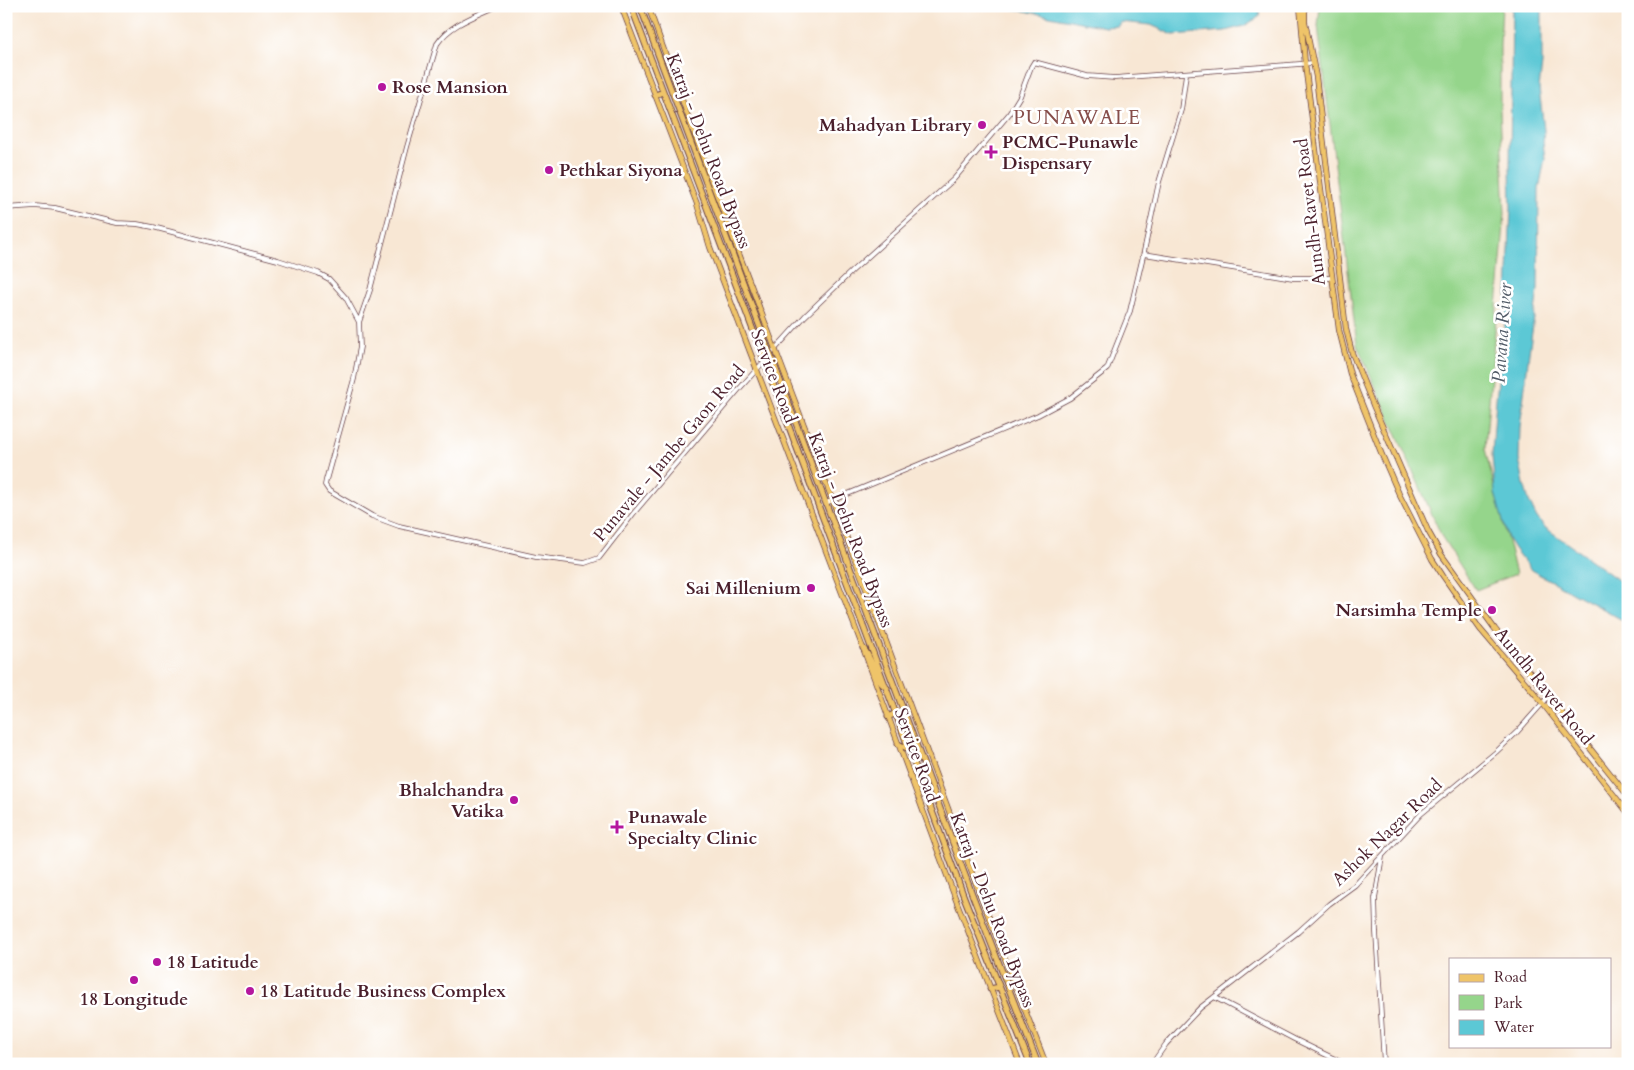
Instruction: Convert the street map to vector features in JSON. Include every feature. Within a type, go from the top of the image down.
[{"type":"highway","name":"Katraj - Dehu Road Bypass","points":[[632,6],[909,749],[1030,1064]]},
{"type":"highway","name":"Katraj - Dehu Road Bypass","points":[[640,6],[951,838],[1038,1064]]},
{"type":"highway","points":[[655,95],[663,92]]},
{"type":"highway","points":[[863,648],[869,655],[881,683],[887,688]]},
{"type":"highway","points":[[888,717],[896,713]]},
{"type":"highway","points":[[898,744],[909,749]]},
{"type":"highway","points":[[951,838],[960,841]]},
{"type":"highway","points":[[990,989],[999,987]]},
{"type":"main road","name":"Service Road","points":[[620,6],[697,204],[710,247],[863,648],[956,900],[1020,1064]]},
{"type":"main road","name":"Service Road","points":[[648,6],[678,93],[1046,1064]]},
{"type":"main road","points":[[1300,6],[1303,22]]},
{"type":"main road","points":[[1303,22],[1305,6]]},
{"type":"main road","name":"Aundh-Ravet Road","points":[[1303,22],[1313,64],[1346,329],[1352,353]]},
{"type":"main road","name":"Aundh-Ravet Road","points":[[1303,22],[1305,64],[1338,330],[1345,356]]},
{"type":"main road","name":"Aundh Ravet Road","points":[[1352,353],[1428,531],[1441,554],[1482,611],[1628,796]]},
{"type":"main road","name":"Aundh Ravet Road","points":[[1345,356],[1382,455],[1399,494],[1432,559],[1480,630],[1542,703],[1628,813]]},
{"type":"street","points":[[359,322],[370,290],[407,147],[437,44],[449,30],[497,6]]},
{"type":"street","name":"Punavale - Jambe Gaon Road","points":[[6,208],[35,206],[55,208],[117,223],[137,224],[195,238],[311,271],[330,279],[346,298],[359,322],[360,347],[326,480],[325,485],[328,491],[372,516],[396,525],[536,557],[580,563],[599,558],[632,514],[757,370],[827,294],[954,179],[1009,114],[1020,96],[1034,62],[1083,75],[1114,78],[1313,64]]},
{"type":"street","points":[[826,503],[1038,415],[1070,398],[1107,369],[1128,315],[1144,254],[1157,189],[1181,110],[1186,74]]},
{"type":"street","points":[[1144,254],[1292,278],[1332,278]]},
{"type":"street","name":"Ashok Nagar Road","points":[[1152,1064],[1166,1044],[1200,1008],[1355,885],[1421,814],[1513,736],[1549,696]]},
{"type":"street","points":[[1383,855],[1376,898],[1376,932],[1384,1064]]},
{"type":"street","points":[[1214,997],[1345,1064]]},
{"type":"green space","points":[[1320,6],[1502,6],[1500,110],[1505,213],[1485,449],[1516,574],[1476,590],[1442,537],[1357,345],[1318,26]]},
{"type":"water","points":[[1000,6],[1260,6],[1259,17],[1244,26],[1225,31],[1173,35],[1151,25],[1120,22],[1118,26],[1105,27]]},
{"type":"water","points":[[1512,6],[1542,6],[1542,64],[1539,88],[1545,158],[1539,189],[1538,290],[1520,427],[1519,459],[1529,501],[1543,526],[1628,587],[1628,623],[1531,570],[1508,539],[1495,493],[1492,455],[1496,399],[1506,315],[1511,208]]},
{"type":"place","name":"Rose Mansion","points":[[382,87]]},
{"type":"place","name":"Mahadyan Library","points":[[982,125]]},
{"type":"place","name":"PCMC-Punawle Dispensary","points":[[991,152]]},
{"type":"place","name":"Pethkar Siyona","points":[[549,170]]},
{"type":"place","name":"Sai Millenium","points":[[811,588]]},
{"type":"place","name":"Narsimha Temple","points":[[1492,610]]},
{"type":"place","name":"Bhalchandra Vatika","points":[[514,800]]},
{"type":"place","name":"Punawale Specialty Clinic","points":[[617,827]]},
{"type":"place","name":"18 Latitude","points":[[157,962]]},
{"type":"place","name":"18 Longitude","points":[[134,980]]},
{"type":"place","name":"18 Latitude Business Complex","points":[[250,991]]},
{"type":"district","name":"PUNAWALE","points":[[1077,117]]},
{"type":"water label","name":"Pavana River","points":[[1501,333]]}]
